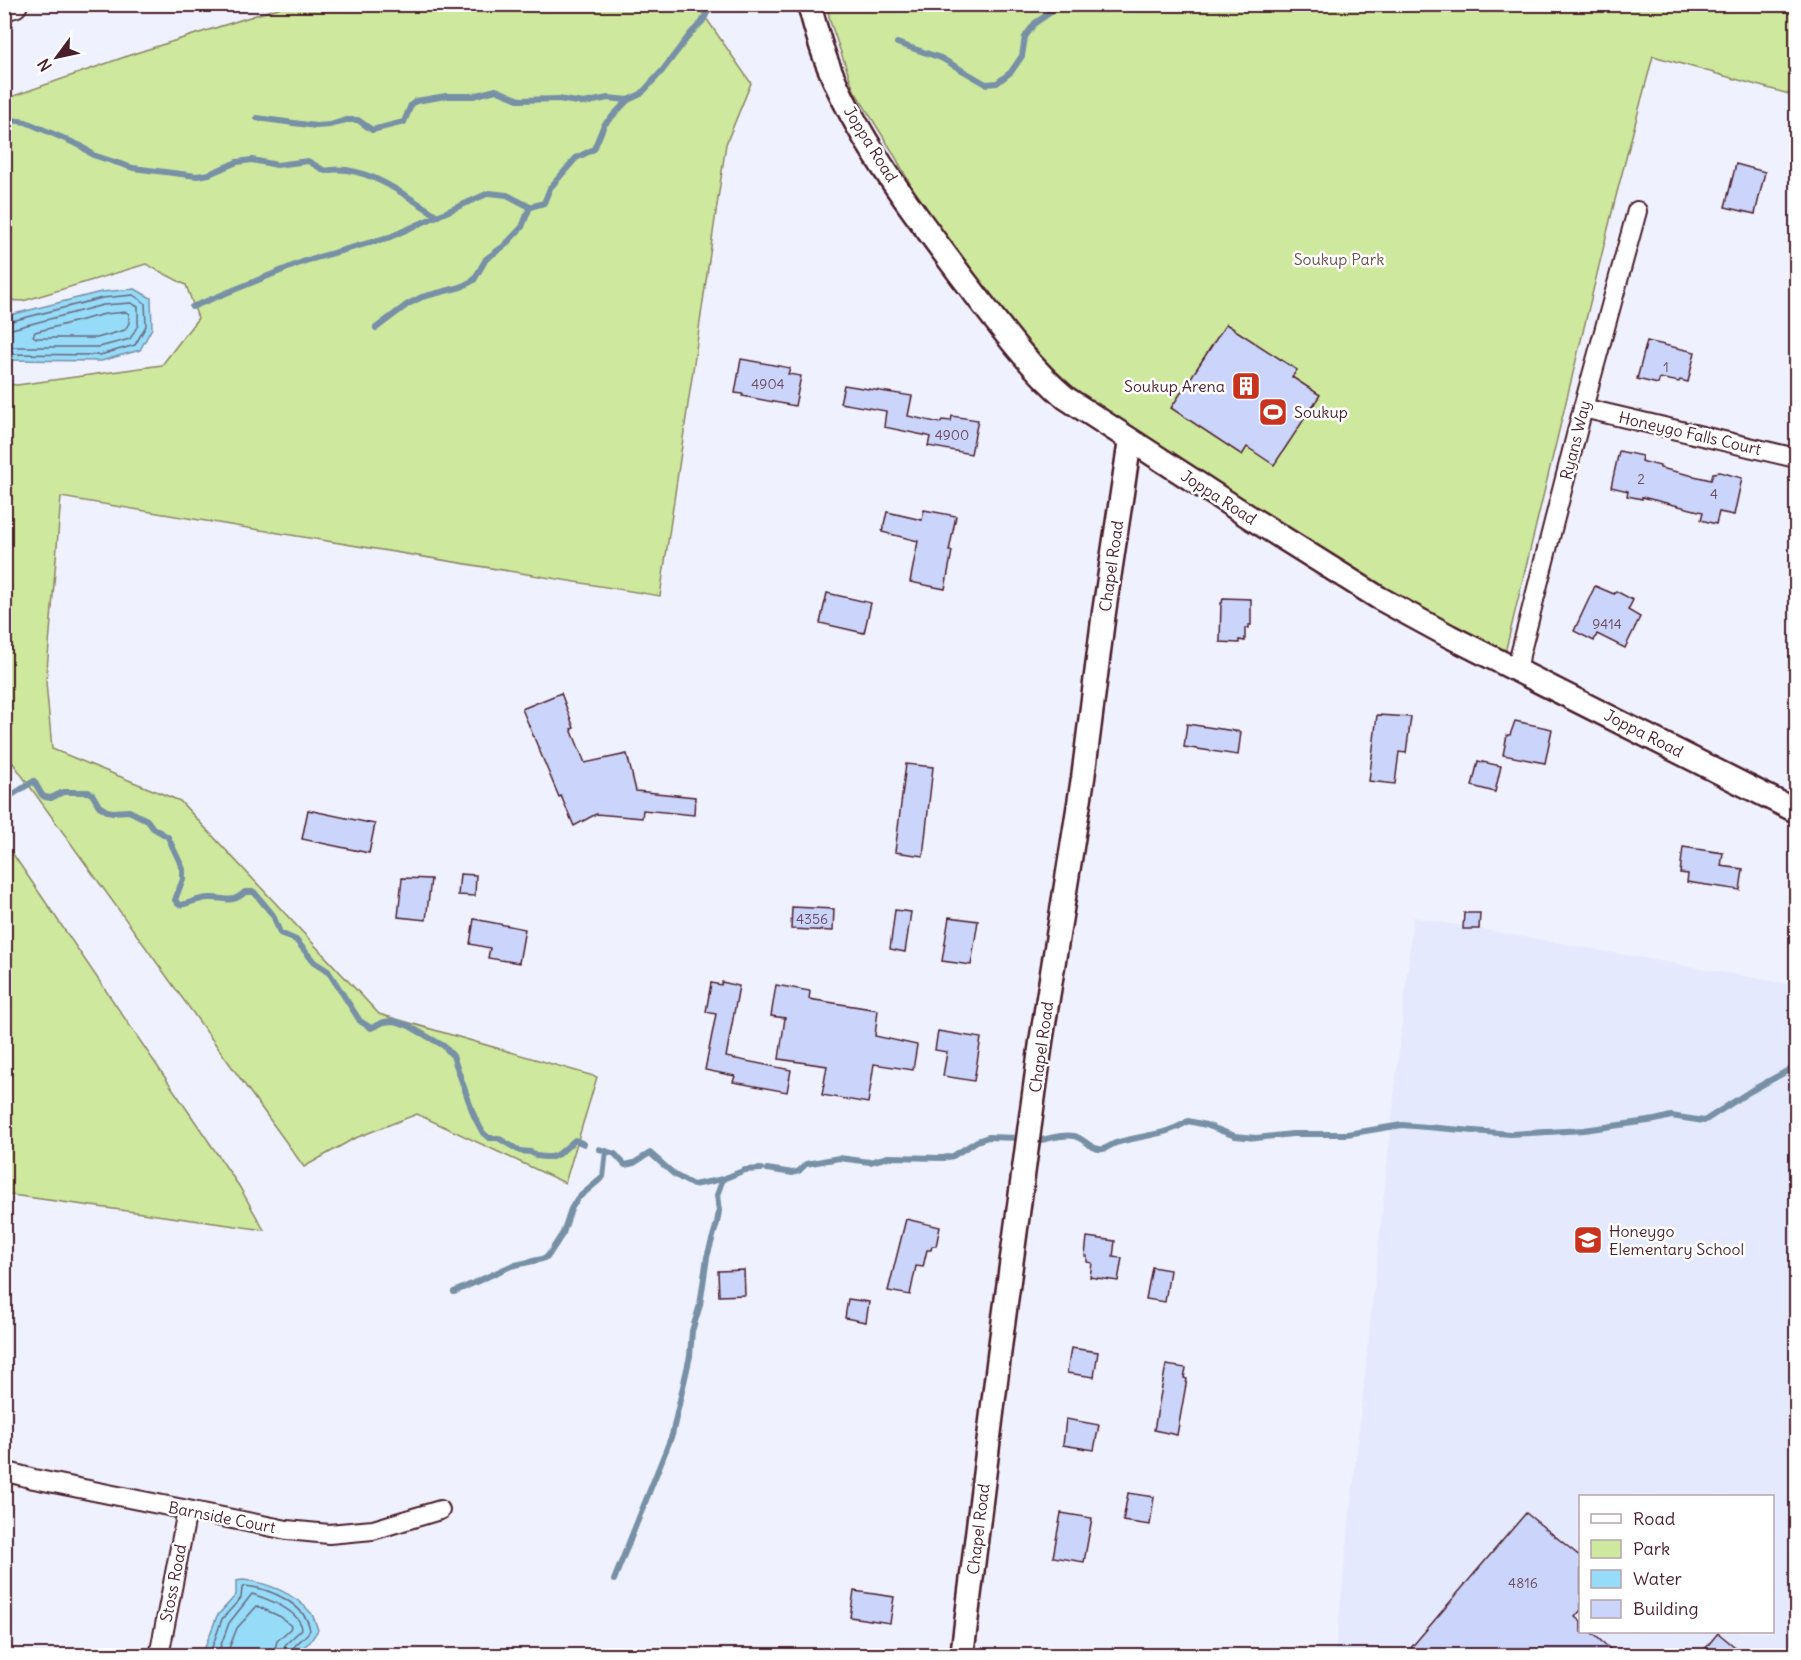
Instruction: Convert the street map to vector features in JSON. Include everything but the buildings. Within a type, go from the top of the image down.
[{"type":"main road","points":[[4,7],[15,4]]},
{"type":"street","name":"Joppa Road","points":[[809,4],[829,67],[849,110],[902,193],[1016,348],[1042,378],[1066,398],[1379,598],[1449,636],[1797,811]]},
{"type":"street","name":"Ryans Way","points":[[1518,670],[1583,408],[1637,211]]},
{"type":"street","name":"Honeygo Falls Court","points":[[1583,408],[1797,458]]},
{"type":"street","name":"Chapel Road","points":[[962,1656],[1041,1042],[1081,789],[1104,612],[1130,440]]},
{"type":"street","name":"Barnside Court","points":[[4,1471],[187,1511],[286,1530],[329,1534],[373,1530],[440,1510]]},
{"type":"street","name":"Stoss Road","points":[[159,1656],[187,1511]]},
{"type":"shaded area","name":"Honeygo Elementary School","points":[[1413,917],[1789,984],[1796,965],[1796,1655],[1335,1656]]},
{"type":"green space","points":[[291,4],[697,5],[751,83],[726,144],[660,596],[61,497],[46,682],[52,749],[180,801],[379,1014],[597,1077],[565,1183],[417,1114],[353,1139],[304,1167],[5,752],[5,384],[17,385],[162,365],[198,318],[186,285],[146,264],[23,301],[5,300],[5,99],[136,53]]},
{"type":"green space","name":"Soukup Park","points":[[827,5],[1796,5],[1796,96],[1653,56],[1615,200],[1505,653],[1375,584],[1087,399],[1043,360],[999,313],[924,209],[892,151],[854,90],[830,21]]},
{"type":"green space","points":[[4,841],[239,1186],[264,1230],[5,1194]]},
{"type":"water","points":[[135,289],[151,298],[152,328],[140,350],[101,361],[5,360],[5,318],[101,292]]},
{"type":"water","points":[[236,1581],[262,1583],[280,1590],[304,1606],[312,1615],[318,1630],[310,1642],[293,1655],[202,1655],[217,1616],[236,1595]]},
{"type":"waterway","points":[[192,307],[305,261],[390,237],[489,193],[507,195],[530,207],[544,203],[550,188],[576,158],[594,149],[604,125],[628,100],[641,94],[662,71],[702,22],[712,4]]},
{"type":"waterway","points":[[897,43],[941,58],[986,84],[997,83],[1011,72],[1022,56],[1025,37],[1035,23],[1051,12],[1055,4]]},
{"type":"waterway","points":[[257,118],[316,126],[358,120],[372,130],[404,122],[411,105],[416,101],[446,96],[473,96],[496,90],[520,100],[558,99],[584,103],[608,98],[628,100]]},
{"type":"waterway","points":[[4,119],[26,122],[81,146],[93,155],[133,168],[197,176],[209,174],[237,162],[252,160],[277,165],[308,161],[325,171],[354,171],[384,183],[438,216]]},
{"type":"waterway","points":[[376,328],[408,304],[422,297],[461,287],[474,280],[486,259],[504,246],[522,227],[530,207]]},
{"type":"waterway","points":[[4,800],[34,781],[45,797],[51,798],[63,792],[88,792],[92,794],[99,806],[107,811],[129,811],[147,820],[153,828],[168,837],[183,869],[183,879],[175,900],[178,904],[206,898],[228,900],[245,892],[254,892],[273,915],[280,933],[296,940],[314,962],[328,971],[360,1021],[371,1028],[384,1022],[398,1022],[444,1046],[453,1056],[474,1116],[483,1133],[489,1138],[498,1138],[520,1151],[545,1157],[552,1157],[560,1153],[575,1140],[584,1144]]},
{"type":"waterway","points":[[1041,1140],[1074,1136],[1095,1148],[1103,1149],[1125,1140],[1171,1130],[1188,1121],[1235,1136],[1256,1138],[1292,1134],[1347,1134],[1402,1125],[1510,1134],[1584,1130],[1671,1116],[1704,1121],[1749,1092],[1796,1066]]},
{"type":"waterway","points":[[767,1169],[793,1173],[806,1164],[839,1158],[870,1162],[888,1157],[943,1158],[953,1156],[988,1137],[1020,1138]]},
{"type":"waterway","points":[[599,1149],[615,1154],[625,1165],[634,1163],[650,1153],[675,1175],[693,1185],[723,1179],[745,1170],[761,1169]]},
{"type":"waterway","points":[[454,1292],[511,1266],[548,1256],[563,1233],[577,1199],[603,1177],[606,1151]]},
{"type":"waterway","points":[[614,1580],[672,1435],[690,1356],[692,1331],[700,1305],[707,1257],[717,1223],[719,1211],[717,1195],[723,1179]]},
{"type":"place","name":"Soukup Arena","points":[[1246,386]]},
{"type":"place","name":"Soukup","points":[[1273,412]]},
{"type":"place","name":"Honeygo Elementary School","points":[[1588,1240]]}]
